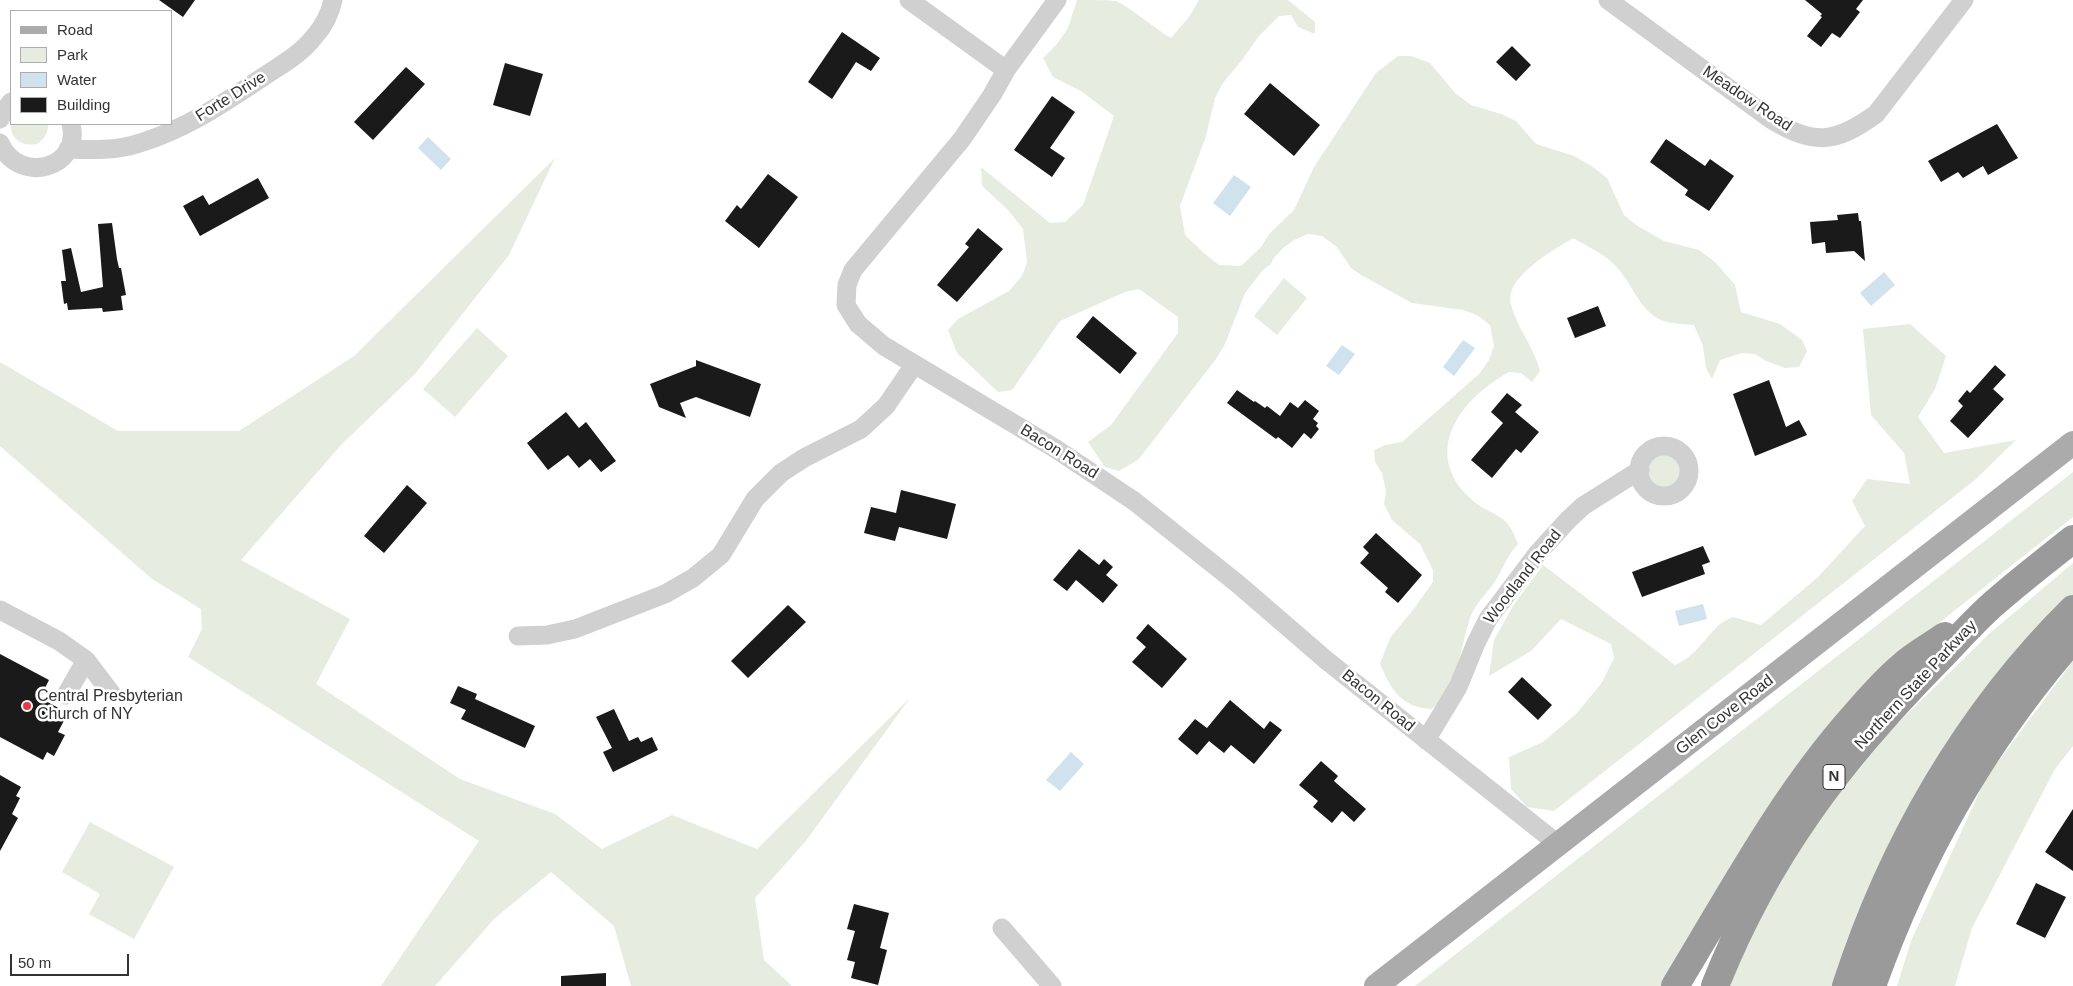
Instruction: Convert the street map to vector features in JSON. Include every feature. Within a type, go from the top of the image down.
[{"type":"highway","name":"Northern State Parkway","points":[[1715,986],[1732,945],[1760,890],[1820,794],[1876,725],[1998,600],[2073,540]]},
{"type":"highway","points":[[1675,986],[1787,803],[1802,780],[1841,731],[1902,666],[1998,600]]},
{"type":"highway","points":[[1846,986],[1880,893],[1928,797],[1986,710],[2027,658],[2073,608]]},
{"type":"highway","points":[[1872,986],[1894,927],[1914,882],[1951,810],[2018,707],[2073,639]]},
{"type":"main road","name":"Glen Cove Road","points":[[1376,986],[2073,443]]},
{"type":"street","name":"Forte Drive","points":[[68,149],[110,150],[138,144],[163,135],[208,114],[294,56],[314,38],[324,24],[332,0]]},
{"type":"street","points":[[909,0],[1006,70]]},
{"type":"street","name":"Bacon Road","points":[[1057,0],[1006,70],[992,95],[962,139],[853,270],[847,284],[846,305],[858,324],[884,346],[1056,449],[1134,501],[1238,584],[1326,660],[1559,845]]},
{"type":"street","name":"Meadow Road","points":[[1608,0],[1772,120],[1790,131],[1808,137],[1829,138],[1858,127],[1876,114],[1964,0]]},
{"type":"street","points":[[0,119],[10,104]]},
{"type":"street","points":[[0,144],[6,156],[27,168],[51,165],[61,159],[68,149],[72,138],[71,125]]},
{"type":"street","points":[[518,636],[547,635],[576,629],[665,594],[698,575],[721,555],[755,499],[781,472],[861,428],[886,406],[914,365]]},
{"type":"street","name":"Woodland Road","points":[[1426,740],[1458,687],[1488,619],[1537,554],[1568,520],[1584,506],[1640,470]]},
{"type":"street","points":[[0,610],[59,641],[86,660],[111,693]]},
{"type":"street","points":[[66,695],[86,660]]},
{"type":"street","points":[[1002,928],[1052,986]]},
{"type":"green space","points":[[1077,0],[1116,1],[1171,38],[1189,17],[1199,0],[1288,0],[1315,22],[1315,34],[1298,27],[1291,15],[1279,16],[1259,36],[1223,83],[1215,98],[1206,136],[1180,206],[1185,235],[1219,265],[1241,266],[1261,247],[1270,233],[1294,210],[1314,167],[1376,73],[1398,56],[1411,56],[1430,63],[1456,94],[1471,105],[1501,114],[1516,121],[1536,144],[1574,156],[1593,167],[1607,178],[1624,215],[1636,225],[1664,241],[1699,250],[1716,263],[1735,285],[1741,312],[1780,324],[1802,340],[1807,351],[1799,367],[1785,368],[1766,361],[1755,354],[1742,353],[1720,360],[1712,379],[1706,368],[1703,346],[1694,325],[1667,322],[1652,315],[1642,304],[1625,277],[1610,261],[1598,252],[1573,238],[1532,265],[1515,284],[1511,294],[1511,304],[1517,321],[1534,353],[1540,371],[1532,382],[1521,373],[1509,372],[1492,383],[1476,396],[1463,411],[1453,427],[1448,444],[1448,462],[1455,480],[1470,498],[1503,519],[1518,544],[1510,554],[1494,583],[1472,613],[1457,666],[1448,689],[1432,709],[1413,705],[1405,701],[1393,689],[1380,664],[1390,638],[1433,582],[1433,570],[1420,544],[1392,520],[1384,504],[1386,491],[1382,473],[1375,462],[1374,450],[1385,445],[1402,442],[1480,373],[1489,360],[1494,346],[1490,325],[1477,315],[1463,310],[1412,303],[1351,268],[1337,247],[1322,236],[1308,234],[1284,247],[1271,264],[1263,270],[1245,293],[1225,344],[1216,359],[1138,460],[1119,471],[1105,467],[1088,442],[1111,425],[1178,333],[1178,317],[1139,289],[1125,292],[1060,321],[1012,390],[998,392],[957,353],[948,330],[958,319],[1009,291],[1022,276],[1027,262],[1023,229],[1008,210],[982,186],[981,167],[1050,223],[1065,222],[1083,205],[1114,116],[1081,91],[1053,77],[1043,58],[1057,44],[1068,28]]},
{"type":"green space","points":[[11,125],[48,125],[46,136],[37,144],[21,143],[12,133]]},
{"type":"green space","points":[[555,158],[509,255],[415,374],[341,445],[241,560],[350,619],[316,684],[460,779],[555,814],[602,849],[672,815],[757,849],[910,698],[805,842],[755,898],[764,960],[792,986],[631,986],[614,926],[551,872],[495,918],[435,986],[381,986],[479,841],[188,657],[202,629],[201,609],[152,579],[0,446],[0,362],[118,431],[239,431],[354,356]]},
{"type":"green space","points":[[1284,278],[1307,298],[1277,335],[1254,316]]},
{"type":"green space","points":[[1910,324],[1946,356],[1935,389],[1918,417],[1944,453],[2016,440],[1976,479],[1554,811],[1527,807],[1511,789],[1509,757],[1543,742],[1576,714],[1601,684],[1614,658],[1611,644],[1561,619],[1531,651],[1489,676],[1494,640],[1513,606],[1543,565],[1675,665],[1693,653],[1720,625],[1733,617],[1761,625],[1817,578],[1865,526],[1852,501],[1867,479],[1910,484],[1904,453],[1871,415],[1863,329]]},
{"type":"green space","points":[[477,328],[508,356],[455,417],[423,389]]},
{"type":"green space","points":[[1665,454],[1677,459],[1682,471],[1677,483],[1665,488],[1653,483],[1648,471],[1653,459]]},
{"type":"green space","points":[[2073,472],[2073,517],[1925,634],[1662,986],[1415,986]]},
{"type":"green space","points":[[2073,563],[2073,597],[2001,670],[1984,691],[1967,713],[1923,783],[1897,831],[1862,904],[1842,953],[1832,986],[1730,986],[1755,926],[1813,826],[1892,729],[1989,634]]},
{"type":"green space","points":[[2073,661],[2073,746],[2055,769],[1972,928],[1955,986],[1897,986],[1911,941],[1986,778]]},
{"type":"green space","points":[[90,822],[174,867],[134,939],[89,914],[100,894],[62,872]]},
{"type":"water","points":[[428,137],[451,159],[441,170],[418,148]]},
{"type":"water","points":[[1234,175],[1251,187],[1230,216],[1213,203]]},
{"type":"water","points":[[1884,272],[1895,285],[1871,306],[1860,293]]},
{"type":"water","points":[[1463,340],[1475,348],[1454,376],[1443,367]]},
{"type":"water","points":[[1342,345],[1355,354],[1339,375],[1326,366]]},
{"type":"water","points":[[1703,604],[1707,619],[1679,626],[1675,611]]},
{"type":"water","points":[[1071,752],[1084,764],[1060,791],[1046,780]]},
{"type":"building","points":[[159,0],[195,0],[183,17]]},
{"type":"building","points":[[1805,0],[1863,0],[1856,9],[1860,12],[1840,38],[1832,33],[1821,47],[1807,36],[1822,17],[1820,16],[1822,14]]},
{"type":"building","points":[[842,32],[880,58],[871,71],[856,62],[832,99],[808,82]]},
{"type":"building","points":[[1512,46],[1531,65],[1516,81],[1496,62]]},
{"type":"building","points":[[505,63],[543,74],[530,116],[493,105]]},
{"type":"building","points":[[406,67],[425,84],[373,140],[354,122]]},
{"type":"building","points":[[1270,83],[1320,125],[1294,156],[1244,114]]},
{"type":"building","points":[[1052,96],[1075,112],[1050,148],[1065,158],[1052,177],[1014,150]]},
{"type":"building","points":[[1997,124],[2018,158],[1988,175],[1983,166],[1963,178],[1958,172],[1941,182],[1928,161]]},
{"type":"building","points":[[1666,139],[1705,166],[1710,159],[1734,176],[1709,211],[1685,195],[1688,190],[1650,162]]},
{"type":"building","points":[[768,174],[798,197],[759,248],[725,221],[737,205],[741,209]]},
{"type":"building","points":[[258,178],[269,198],[200,236],[183,206],[203,195],[209,205]]},
{"type":"building","points":[[1858,213],[1859,221],[1861,221],[1865,261],[1854,251],[1826,253],[1825,242],[1812,244],[1810,222],[1838,220],[1837,215]]},
{"type":"building","points":[[112,223],[117,259],[119,268],[121,268],[126,295],[121,296],[123,310],[103,312],[102,308],[68,310],[67,303],[64,304],[61,281],[66,281],[62,250],[71,248],[81,292],[103,287],[98,224]]},
{"type":"building","points":[[978,228],[1003,249],[957,302],[937,285],[969,247],[965,244]]},
{"type":"building","points":[[1598,306],[1606,326],[1575,338],[1567,318]]},
{"type":"building","points":[[1093,316],[1137,353],[1120,374],[1076,337]]},
{"type":"building","points":[[696,360],[761,384],[750,417],[696,397],[680,403],[686,418],[659,407],[650,384],[696,366]]},
{"type":"building","points":[[1995,365],[2006,375],[1993,389],[2004,399],[1968,438],[1950,421],[1963,406],[1958,401],[1967,390],[1970,393]]},
{"type":"building","points":[[1769,380],[1786,427],[1799,420],[1807,435],[1755,456],[1733,394]]},
{"type":"building","points":[[1237,390],[1265,408],[1267,406],[1280,416],[1290,402],[1298,408],[1305,400],[1319,411],[1313,419],[1318,423],[1316,426],[1319,429],[1311,439],[1304,433],[1292,448],[1278,437],[1276,439],[1227,403]]},
{"type":"building","points":[[1507,393],[1522,405],[1515,412],[1539,432],[1521,453],[1516,449],[1492,478],[1471,460],[1503,423],[1491,412]]},
{"type":"building","points":[[566,412],[579,428],[586,422],[616,461],[601,472],[590,459],[579,468],[568,455],[548,470],[527,443]]},
{"type":"building","points":[[407,485],[427,503],[384,553],[364,536]]},
{"type":"building","points":[[901,490],[956,504],[947,539],[899,527],[895,541],[864,533],[871,507],[896,513]]},
{"type":"building","points":[[1376,533],[1422,575],[1398,603],[1385,592],[1388,588],[1360,563],[1369,553],[1363,547]]},
{"type":"building","points":[[1703,546],[1710,562],[1702,565],[1705,574],[1642,597],[1632,572]]},
{"type":"building","points":[[1079,549],[1099,565],[1104,559],[1113,567],[1106,575],[1118,585],[1103,603],[1076,580],[1067,591],[1053,580]]},
{"type":"building","points":[[788,605],[806,622],[748,678],[731,661]]},
{"type":"building","points":[[1148,624],[1187,659],[1162,688],[1132,662],[1146,647],[1136,638]]},
{"type":"building","name":"Central Presbyterian Church of NY","points":[[0,654],[49,680],[40,698],[68,713],[58,732],[65,735],[54,756],[47,752],[43,760],[0,737]]},
{"type":"building","points":[[1522,677],[1552,705],[1538,720],[1508,692]]},
{"type":"building","points":[[458,686],[477,694],[475,699],[535,726],[525,748],[461,719],[466,710],[450,703]]},
{"type":"building","points":[[1230,700],[1264,729],[1270,721],[1282,730],[1254,764],[1231,745],[1224,753],[1209,741],[1197,755],[1178,739],[1195,719],[1207,728]]},
{"type":"building","points":[[614,709],[629,741],[638,737],[641,742],[652,737],[658,750],[613,772],[603,752],[612,748],[596,717]]},
{"type":"building","points":[[1321,761],[1338,776],[1334,781],[1366,809],[1354,822],[1342,811],[1332,823],[1313,807],[1318,801],[1299,785]]},
{"type":"building","points":[[0,775],[21,787],[16,796],[20,798],[12,814],[18,818],[0,851]]},
{"type":"building","points":[[2073,809],[2073,871],[2045,852]]},
{"type":"building","points":[[2036,883],[2066,897],[2045,938],[2016,924]]},
{"type":"building","points":[[854,904],[889,913],[880,948],[887,950],[878,985],[851,978],[855,962],[847,960],[855,931],[847,929]]},
{"type":"building","points":[[606,973],[606,986],[561,986],[561,976]]},
{"type":"place","name":"Central Presbyterian Church of NY","points":[[27,706]]}]
